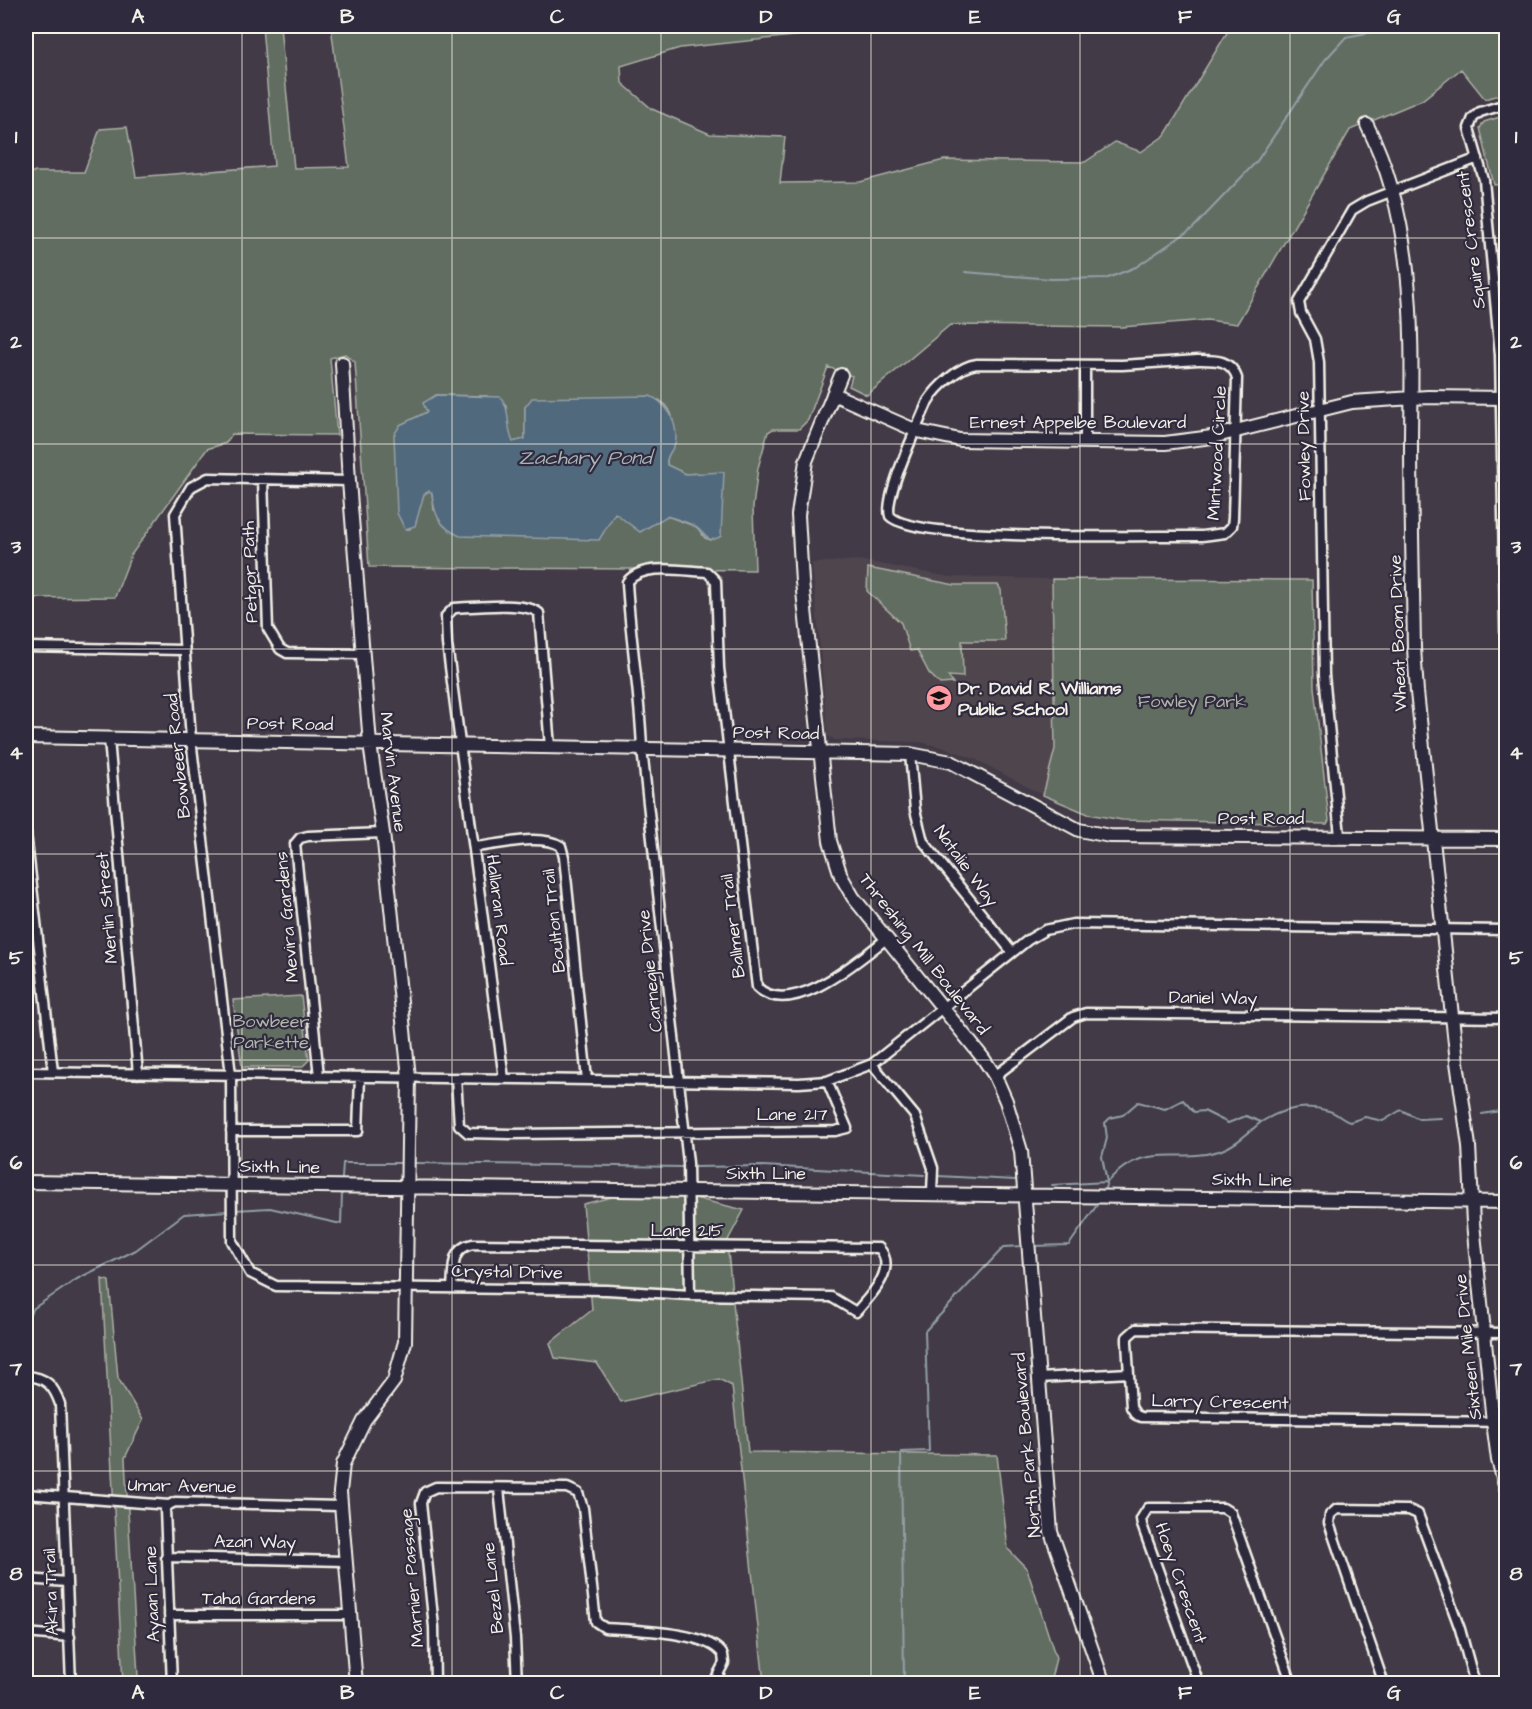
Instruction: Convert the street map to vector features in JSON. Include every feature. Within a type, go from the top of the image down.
[{"type":"street","name":"Squire Crescent","points":[[1506,104],[1480,112],[1473,118],[1470,131],[1478,158],[1488,217],[1504,398],[1506,671]]},
{"type":"street","name":"Wheat Boom Drive","points":[[1367,125],[1395,190],[1402,235],[1412,339],[1414,648],[1452,1017],[1468,1144],[1472,1201]]},
{"type":"street","name":"Fowley Drive","points":[[1340,836],[1324,675],[1320,408],[1315,339],[1299,307],[1300,297],[1353,210],[1395,190],[1478,158]]},
{"type":"street","name":"Mintwood Circle","points":[[1198,360],[1224,362],[1233,369],[1236,378],[1236,432],[1232,526],[1222,535],[956,533],[901,523],[892,519],[888,508],[896,477],[935,392],[969,365],[1085,365],[1198,360]]},
{"type":"street","name":"Marvin Avenue","points":[[342,363],[370,744],[383,833],[409,1077],[405,1342],[394,1381],[364,1422],[343,1464],[339,1506],[356,1683]]},
{"type":"street","points":[[1085,365],[1085,442]]},
{"type":"street","name":"Threshing Mill Boulevard","points":[[841,375],[806,461],[798,514],[802,582],[830,841],[835,860],[853,897],[995,1076],[1016,1126],[1027,1194]]},
{"type":"street","name":"Ernest Appelbe Boulevard","points":[[833,394],[917,431],[974,441],[1085,442],[1180,442],[1236,432],[1320,408],[1352,402],[1412,398],[1504,398]]},
{"type":"street","name":"Bowbeer Road","points":[[232,1184],[231,1075],[191,739],[175,514],[191,487],[207,478],[349,482]]},
{"type":"street","name":"Petgor Path","points":[[263,479],[268,629],[274,641],[287,653],[363,654]]},
{"type":"street","name":"Carnegie Drive","points":[[690,1295],[690,1191],[685,1131],[642,749],[627,582],[638,572],[707,572],[716,581],[719,668],[729,750]]},
{"type":"street","name":"Hallaran Road","points":[[504,1079],[448,652],[446,616],[454,608],[517,607],[533,608],[539,613],[550,747]]},
{"type":"street","points":[[26,647],[183,650]]},
{"type":"street","name":"Post Road","points":[[26,737],[910,754],[960,766],[1025,800],[1042,813],[1079,830],[1122,836],[1506,839]]},
{"type":"street","name":"Merlin Street","points":[[108,739],[138,1074]]},
{"type":"street","name":"Ballmer Trail","points":[[729,750],[757,987],[764,994],[775,995],[813,990],[843,972],[886,939]]},
{"type":"street","name":"Natalie Way","points":[[910,754],[915,810],[924,841],[1012,952]]},
{"type":"street","points":[[26,833],[30,917],[52,1072]]},
{"type":"street","name":"Mevira Gardens","points":[[319,1076],[295,844],[300,838],[383,833]]},
{"type":"street","name":"Boulton Trail","points":[[475,847],[538,840],[552,840],[561,846],[587,1080]]},
{"type":"street","points":[[26,1072],[679,1082],[799,1083],[827,1081],[872,1064],[1012,952],[1045,930],[1073,924],[1506,930]]},
{"type":"street","name":"Daniel Way","points":[[995,1076],[1073,1017],[1086,1013],[1506,1018]]},
{"type":"street","points":[[872,1064],[915,1116],[933,1168],[932,1193]]},
{"type":"street","points":[[231,1131],[358,1131],[360,1077]]},
{"type":"street","points":[[456,1078],[459,1125],[468,1132],[685,1131]]},
{"type":"street","name":"Lane 217","points":[[685,1131],[835,1131],[847,1128],[827,1081]]},
{"type":"street","name":"Sixth Line","points":[[26,1182],[1506,1202]]},
{"type":"street","name":"Crystal Drive","points":[[232,1184],[232,1241],[250,1273],[276,1286],[607,1290],[690,1295],[831,1297],[856,1312]]},
{"type":"street","name":"North Park Boulevard","points":[[1027,1194],[1051,1532],[1104,1683]]},
{"type":"street","name":"Sixteen Mile Drive","points":[[1472,1201],[1493,1422],[1498,1460],[1506,1488]]},
{"type":"street","name":"Lane 215","points":[[452,1288],[455,1255],[466,1245],[879,1248],[886,1255],[886,1269],[870,1297],[856,1312]]},
{"type":"street","name":"Larry Crescent","points":[[1485,1332],[1136,1329],[1127,1337],[1131,1407],[1136,1415],[1141,1417],[1506,1422]]},
{"type":"street","points":[[1485,1332],[1506,1333]]},
{"type":"street","points":[[1039,1378],[1129,1373]]},
{"type":"street","name":"Akira Trail","points":[[26,1377],[40,1377],[55,1389],[60,1404],[71,1683]]},
{"type":"street","name":"Marnier Passage","points":[[435,1683],[434,1627],[423,1498],[425,1492],[436,1487],[567,1488],[578,1492],[583,1508],[596,1622],[605,1628],[675,1635],[714,1646],[723,1655],[724,1663],[713,1683]]},
{"type":"street","name":"Bezel Lane","points":[[499,1489],[516,1638],[517,1683]]},
{"type":"street","name":"Umar Avenue","points":[[26,1494],[169,1505],[175,1502],[339,1506]]},
{"type":"street","name":"Ayaan Lane","points":[[169,1505],[165,1509],[172,1683]]},
{"type":"street","name":"Hoey Crescent","points":[[1199,1683],[1142,1525],[1141,1519],[1148,1508],[1222,1508],[1231,1513],[1292,1683]]},
{"type":"street","points":[[1384,1683],[1329,1523],[1330,1515],[1337,1509],[1409,1510],[1418,1514],[1460,1629],[1475,1683]]},
{"type":"street","name":"Azan Way","points":[[166,1557],[344,1561]]},
{"type":"street","points":[[26,1579],[67,1582]]},
{"type":"street","name":"Taha Gardens","points":[[169,1615],[349,1615]]},
{"type":"street","points":[[26,1633],[70,1637]]},
{"type":"shaded area","name":"Dr. David R. Williams Public School","points":[[859,560],[950,577],[1052,579],[1055,749],[1043,795],[977,760],[946,748],[919,742],[835,740],[828,736],[812,563]]},
{"type":"green space","points":[[262,26],[280,26],[294,168],[349,167],[331,26],[823,26],[822,33],[680,48],[621,66],[622,83],[652,109],[710,134],[785,137],[780,183],[860,182],[944,160],[1085,162],[1115,142],[1141,152],[1165,135],[1231,26],[1506,26],[1506,93],[1485,99],[1461,69],[1422,100],[1350,130],[1237,324],[1207,320],[1122,327],[950,325],[867,395],[849,386],[852,376],[828,367],[808,420],[799,429],[773,429],[768,432],[758,468],[753,507],[755,570],[369,567],[355,362],[345,354],[330,358],[337,435],[232,434],[226,443],[207,449],[131,555],[115,597],[34,598],[26,593],[26,172],[84,172],[100,129],[127,127],[136,177],[274,166]],"holes":[[[436,395],[487,396],[506,405],[508,434],[513,442],[525,439],[525,407],[659,400],[672,415],[673,424],[667,465],[686,474],[698,473],[711,540],[705,538],[697,527],[667,516],[615,512],[434,510],[432,493],[429,491],[424,494],[410,529],[405,529],[400,425],[427,412],[426,409]]]},
{"type":"green space","points":[[1506,115],[1506,184],[1494,185],[1480,128],[1484,122]]},
{"type":"green space","points":[[868,568],[955,585],[998,585],[1001,590],[1005,641],[962,641],[963,677],[948,676],[953,683],[940,684],[929,673],[917,650],[910,651],[901,623],[867,591]]},
{"type":"green space","name":"Fowley Park","points":[[1052,579],[1312,580],[1314,687],[1329,820],[1327,824],[1122,820],[1088,814],[1043,795],[1055,749]]},
{"type":"green space","name":"Bowbeer Parkette","points":[[301,996],[309,1060],[302,1067],[242,1067],[233,1000]]},
{"type":"green space","points":[[686,1196],[744,1210],[727,1242],[748,1452],[997,1455],[1008,1549],[1027,1569],[1056,1658],[1050,1683],[764,1683],[732,1386],[719,1379],[621,1402],[597,1363],[555,1358],[550,1343],[592,1310],[583,1204],[612,1197]]},
{"type":"green space","points":[[102,1279],[109,1281],[118,1378],[143,1420],[125,1458],[138,1676],[146,1683],[26,1684],[26,1680],[123,1683]]},
{"type":"water","name":"Zachary Pond","points":[[436,395],[500,397],[506,406],[513,442],[525,439],[525,407],[532,398],[650,396],[666,408],[676,431],[676,442],[667,465],[686,474],[724,472],[721,536],[713,539],[707,538],[693,525],[667,516],[640,532],[615,513],[599,540],[460,536],[442,524],[434,507],[432,493],[429,491],[424,494],[415,526],[405,529],[397,513],[394,435],[400,425],[427,412],[423,403]]},
{"type":"waterway","points":[[965,272],[1051,279],[1108,278],[1136,267],[1193,228],[1257,161],[1325,60],[1346,37],[1403,26]]},
{"type":"waterway","points":[[1105,1188],[1107,1182],[1102,1157],[1107,1138],[1105,1123],[1110,1118],[1123,1115],[1138,1102],[1165,1109],[1183,1100],[1194,1112],[1204,1111],[1228,1123],[1246,1116],[1261,1122],[1285,1111],[1302,1108],[1329,1111],[1350,1122],[1365,1117],[1383,1121],[1401,1110],[1419,1119],[1441,1118]]},
{"type":"waterway","points":[[1482,1114],[1500,1111],[1506,1114]]},
{"type":"waterway","points":[[1052,1185],[1107,1182],[1121,1169],[1134,1161],[1147,1157],[1219,1151],[1236,1143],[1261,1122]]},
{"type":"waterway","points":[[342,1178],[343,1163],[401,1163]]},
{"type":"waterway","points":[[415,1163],[682,1167]]},
{"type":"waterway","points":[[695,1167],[763,1166],[924,1175]]},
{"type":"waterway","points":[[938,1176],[1015,1180]]},
{"type":"waterway","points":[[234,1210],[270,1208],[341,1224],[342,1193]]},
{"type":"waterway","points":[[1032,1246],[1069,1245],[1097,1205]]},
{"type":"waterway","points":[[26,1320],[34,1308],[77,1279],[136,1250],[184,1214],[228,1211]]},
{"type":"waterway","points":[[904,1678],[901,1452],[929,1451],[925,1331],[1004,1247],[1023,1246]]},
{"type":"place","name":"Dr. David R. Williams Public School","points":[[939,698]]}]
